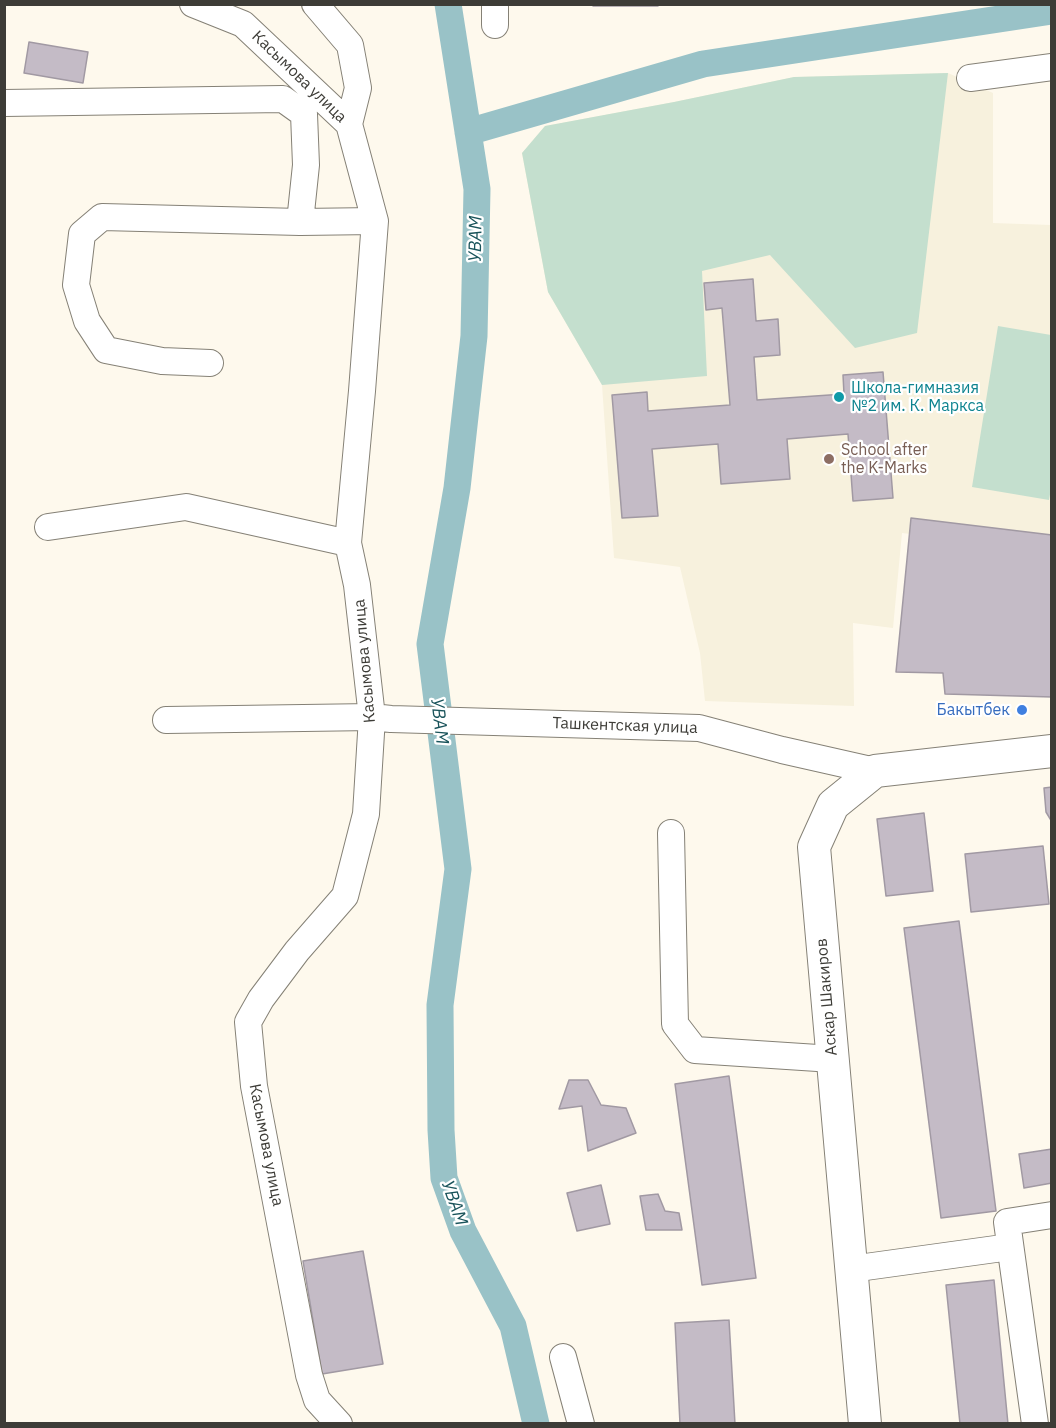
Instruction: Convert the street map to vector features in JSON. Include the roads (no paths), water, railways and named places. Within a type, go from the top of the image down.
[{"type":"main road","points":[[875,771],[1052,752]]},
{"type":"main road","name":"Аскар Шакиров","points":[[865,1424],[814,847],[833,805],[875,771]]},
{"type":"street","name":"Касымова улица","points":[[193,4],[243,24],[349,124],[375,221],[348,543],[382,718],[366,814],[345,896],[297,951],[261,999],[248,1022],[254,1086],[309,1375],[317,1400],[339,1424]]},
{"type":"street","points":[[315,4],[350,45],[358,88],[349,124]]},
{"type":"street","points":[[970,78],[1052,68]]},
{"type":"street","points":[[4,103],[283,99],[304,114],[306,165],[300,222]]},
{"type":"street","points":[[210,363],[162,361],[106,350],[87,321],[76,285],[82,234],[102,217],[300,222],[375,221]]},
{"type":"street","points":[[48,527],[186,507],[348,543]]},
{"type":"street","name":"Ташкентская улица","points":[[166,720],[382,718],[699,728],[875,771]]},
{"type":"street","points":[[671,833],[675,1024],[695,1050],[833,1059]]},
{"type":"street","points":[[1035,1424],[1007,1222],[1052,1215]]},
{"type":"street","points":[[851,1269],[1010,1246]]},
{"type":"street","points":[[563,1357],[581,1424]]},
{"type":"waterway","name":"УВАМ","points":[[448,4],[477,189],[474,336],[457,488],[430,644],[458,869],[440,1005],[441,1130],[444,1178],[463,1231],[513,1326],[536,1424]]},
{"type":"waterway","points":[[468,132],[703,64],[1052,11]]},
{"type":"place","name":"Школа-гимназия №2 им. К. Маркса","points":[[839,397]]},
{"type":"place","name":"School after the K-Marks","points":[[829,459]]},
{"type":"place","name":"Бакытбек","points":[[1022,710]]}]
